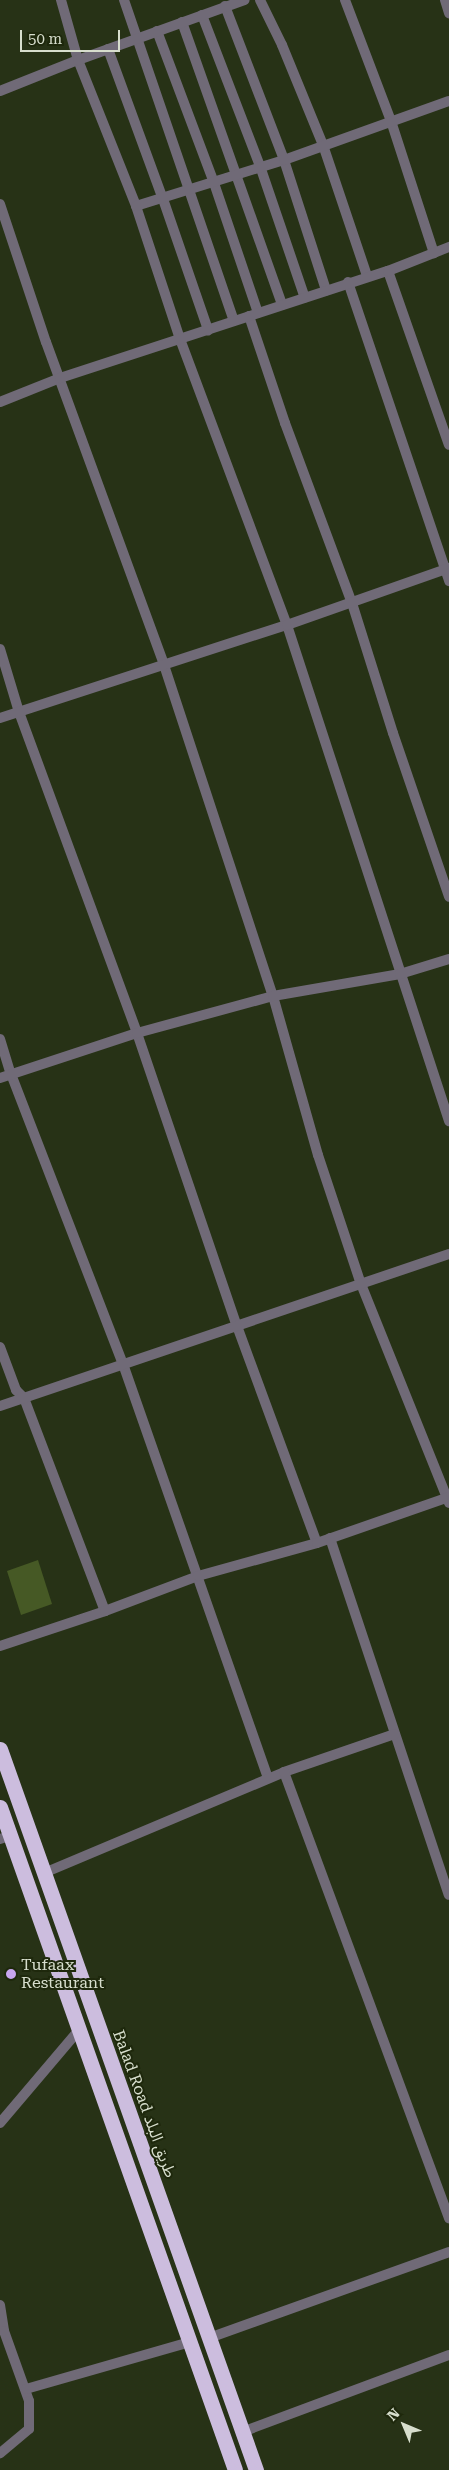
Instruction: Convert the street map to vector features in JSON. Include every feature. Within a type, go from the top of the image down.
[{"type":"highway","name":"Balad Road طريق البلد","points":[[0,1749],[256,2470]]},
{"type":"highway","points":[[0,1807],[5,1837],[79,2030],[235,2470]]},
{"type":"street","points":[[124,0],[234,321]]},
{"type":"street","points":[[0,91],[136,38],[245,0]]},
{"type":"street","points":[[260,0],[282,45],[323,145],[367,276]]},
{"type":"street","points":[[345,0],[391,121],[434,253]]},
{"type":"street","points":[[445,0],[449,13]]},
{"type":"street","points":[[64,1],[78,60],[136,206],[180,339],[287,625],[449,1121]]},
{"type":"street","points":[[225,6],[284,160],[326,290]]},
{"type":"street","points":[[202,15],[260,166],[305,298]]},
{"type":"street","points":[[182,22],[282,305]]},
{"type":"street","points":[[157,31],[214,183],[285,423],[352,603],[393,734],[449,897]]},
{"type":"street","points":[[108,49],[164,199],[208,330]]},
{"type":"street","points":[[136,206],[164,199],[260,166],[284,160],[449,101]]},
{"type":"street","points":[[0,204],[46,342],[164,665],[273,996],[318,1154],[361,1284],[448,1499],[317,1543],[198,1576],[105,1612],[0,1646]]},
{"type":"street","points":[[0,402],[60,378],[305,298],[348,282],[388,271],[449,247]]},
{"type":"street","points":[[388,271],[449,445]]},
{"type":"street","points":[[348,282],[447,569],[449,581]]},
{"type":"street","points":[[0,718],[287,625],[447,569]]},
{"type":"street","points":[[0,649],[19,712],[137,1033],[237,1326],[317,1543]]},
{"type":"street","points":[[0,1078],[137,1033],[273,996],[400,974],[449,959]]},
{"type":"street","points":[[0,1039],[11,1074],[123,1364],[268,1777]]},
{"type":"street","points":[[0,1406],[449,1254]]},
{"type":"street","points":[[0,1347],[16,1390],[24,1398],[105,1612]]},
{"type":"street","points":[[330,1538],[449,1895]]},
{"type":"street","points":[[44,1873],[268,1777],[395,1734]]},
{"type":"street","points":[[284,1772],[449,2218]]},
{"type":"street","points":[[0,2123],[79,2030]]},
{"type":"street","points":[[209,2338],[449,2252]]},
{"type":"street","points":[[0,2304],[2,2332],[29,2401],[29,2429],[0,2453]]},
{"type":"street","points":[[26,2390],[190,2342]]},
{"type":"street","points":[[242,2432],[449,2355]]},
{"type":"green space","points":[[38,1560],[52,1604],[21,1615],[7,1571]]},
{"type":"place","name":"Tufaax Restaurant","points":[[11,1974]]}]
